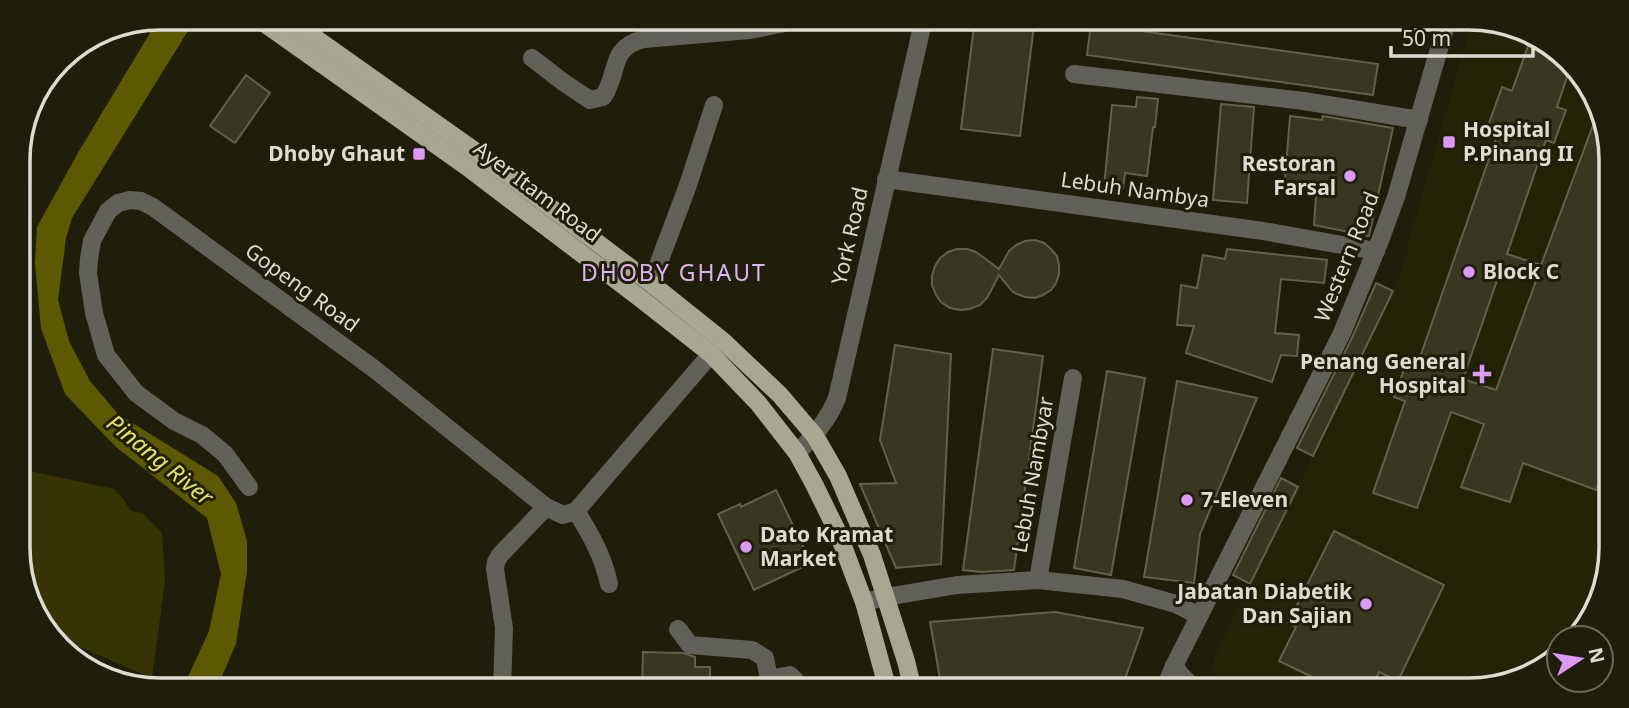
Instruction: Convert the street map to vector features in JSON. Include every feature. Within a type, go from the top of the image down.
[{"type":"main road","name":"Ayer Itam Road","points":[[274,30],[470,169],[640,298],[711,354],[758,403],[797,453],[838,533],[864,602],[885,678]]},
{"type":"main road","name":"Ayer Itam Road","points":[[304,30],[482,156],[648,281],[733,350],[780,395],[815,436],[838,476],[872,555],[910,678]]},
{"type":"street","points":[[531,58],[590,100],[603,97],[619,55],[629,43],[644,39],[750,30]]},
{"type":"street","name":"York Road","points":[[797,453],[815,436],[830,416],[837,398],[921,30]]},
{"type":"street","name":"Western Road","points":[[1169,678],[1342,333],[1396,197],[1445,30]]},
{"type":"street","points":[[1074,74],[1304,101],[1419,120]]},
{"type":"street","points":[[648,281],[658,265],[714,105]]},
{"type":"street","name":"Lebuh Nambya","points":[[886,179],[1263,231],[1376,251]]},
{"type":"street","name":"Gopeng Road","points":[[249,487],[225,454],[202,435],[174,421],[136,393],[106,355],[94,313],[88,273],[89,259],[92,241],[108,211],[118,203],[141,201],[153,207],[373,368],[546,507]]},
{"type":"street","points":[[502,678],[504,628],[495,569],[500,555],[546,507],[563,515],[576,511],[711,354]]},
{"type":"street","name":"Lebuh Nambyar","points":[[1038,580],[1073,377]]},
{"type":"street","points":[[576,511],[596,542],[609,584]]},
{"type":"street","points":[[864,602],[957,585],[1038,580],[1123,589],[1176,604],[1199,616]]},
{"type":"street","points":[[678,629],[690,645],[752,650],[765,658],[769,678]]},
{"type":"street","points":[[1174,666],[1184,678]]},
{"type":"shaded area","name":"Penang General Hospital","points":[[1470,30],[1495,32],[1534,47],[1561,68],[1582,95],[1595,126],[1598,143],[1599,557],[1589,598],[1575,624],[1545,624],[1545,654],[1527,665],[1495,676],[1216,678],[1212,666],[1217,652],[1393,291],[1406,258]]},
{"type":"shaded area","points":[[30,471],[114,489],[130,510],[144,514],[162,533],[165,581],[152,678],[72,644],[47,613],[34,582],[31,565]]},
{"type":"water","name":"Pinang River","points":[[152,30],[189,30],[72,218],[66,238],[58,300],[69,341],[90,381],[118,414],[218,476],[236,503],[247,541],[247,571],[236,644],[221,678],[187,678],[209,631],[221,574],[207,518],[116,447],[65,394],[41,328],[35,263],[37,227]]},
{"type":"building","points":[[973,30],[1033,30],[1020,136],[961,129]]},
{"type":"building","points":[[1090,30],[1134,30],[1378,64],[1373,95],[1087,55]]},
{"type":"building","points":[[1529,44],[1549,57],[1568,75],[1557,107],[1566,110],[1554,143],[1546,140],[1507,254],[1541,265],[1594,123],[1595,126],[1599,159],[1599,483],[1596,490],[1523,463],[1510,502],[1461,487],[1484,424],[1451,412],[1417,508],[1373,493],[1405,401],[1394,397],[1408,359],[1418,363],[1499,130],[1488,126],[1502,87],[1512,91]],"holes":[[[1501,269],[1536,281],[1496,390],[1463,379]]]},
{"type":"building","points":[[246,75],[270,93],[235,143],[210,126]]},
{"type":"building","points":[[1137,97],[1158,99],[1147,176],[1125,173],[1123,188],[1104,186],[1112,105],[1136,107]]},
{"type":"building","points":[[1221,104],[1254,107],[1247,203],[1213,200]]},
{"type":"building","name":"Restoran Farsal","points":[[1290,116],[1322,120],[1323,116],[1393,128],[1369,236],[1314,225],[1316,194],[1284,191]]},
{"type":"building","points":[[1035,240],[1051,249],[1057,256],[1059,265],[1056,283],[1043,295],[1035,298],[1017,294],[999,275],[987,298],[970,309],[950,308],[936,295],[932,276],[940,258],[948,252],[967,249],[976,252],[999,269],[1009,251],[1016,245]]},
{"type":"building","points":[[1227,249],[1327,260],[1324,283],[1281,279],[1275,333],[1299,335],[1297,356],[1281,355],[1272,382],[1186,353],[1194,326],[1177,325],[1181,285],[1197,288],[1203,255],[1225,259]]},
{"type":"building","points":[[1376,283],[1393,291],[1313,456],[1297,448],[1352,338]]},
{"type":"building","points":[[895,345],[951,354],[941,564],[896,568],[860,484],[896,483],[880,440]]},
{"type":"building","points":[[993,349],[1043,356],[1014,570],[981,572],[963,570]]},
{"type":"building","points":[[1107,371],[1145,378],[1111,575],[1074,568]]},
{"type":"building","points":[[1177,381],[1257,398],[1200,534],[1194,583],[1144,577]]},
{"type":"building","points":[[1281,478],[1298,487],[1250,584],[1233,575]]},
{"type":"building","points":[[776,490],[811,563],[754,590],[718,514],[740,504],[741,507]]},
{"type":"building","name":"Jabatan Diabetik Dan Sajian","points":[[1334,531],[1444,585],[1399,678],[1392,678],[1379,672],[1376,678],[1314,678],[1279,661],[1296,627],[1288,623]]},
{"type":"building","points":[[1055,612],[1143,628],[1125,678],[940,678],[930,622]]},
{"type":"building","points":[[643,652],[683,653],[695,657],[695,667],[710,667],[710,678],[642,678]]},
{"type":"place","name":"Hospital P.Pinang II","points":[[1449,142]]},
{"type":"place","name":"Dhoby Ghaut","points":[[419,154]]},
{"type":"place","name":"Restoran Farsal","points":[[1350,176]]},
{"type":"place","name":"Block C","points":[[1469,272]]},
{"type":"place","name":"Penang General Hospital","points":[[1482,374]]},
{"type":"place","name":"7-Eleven","points":[[1187,500]]},
{"type":"place","name":"Dato Kramat Market","points":[[746,547]]},
{"type":"place","name":"Jabatan Diabetik Dan Sajian","points":[[1366,604]]},
{"type":"district","name":"DHOBY GHAUT","points":[[674,273]]}]
